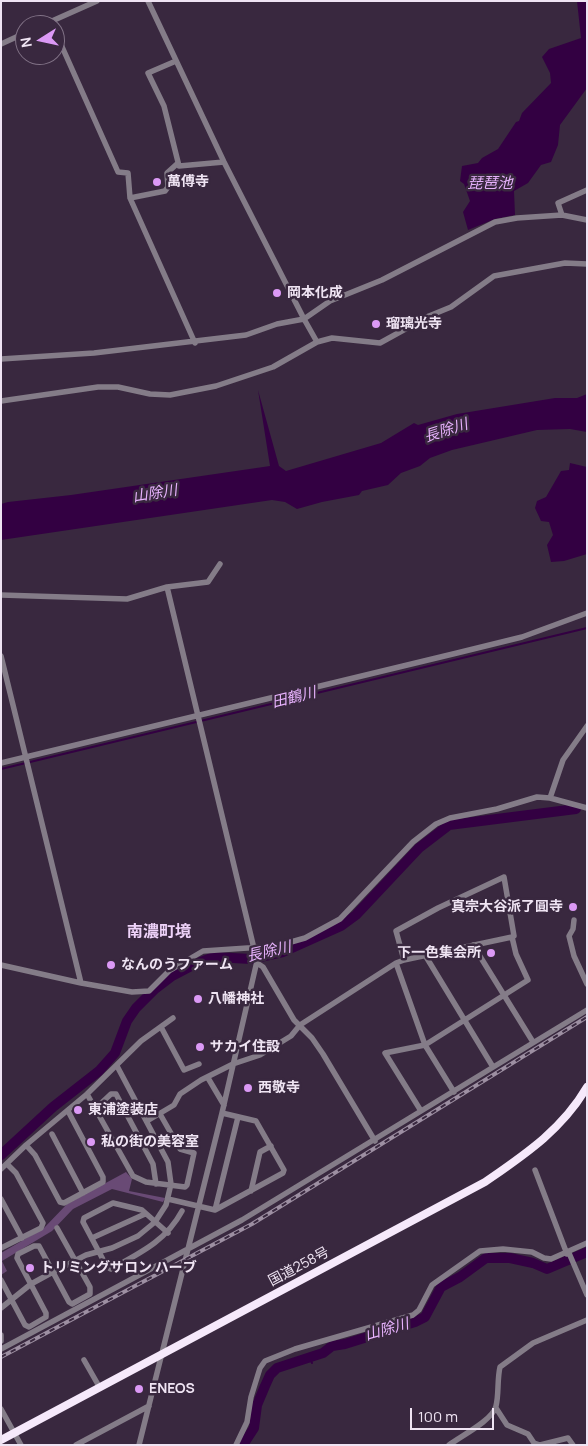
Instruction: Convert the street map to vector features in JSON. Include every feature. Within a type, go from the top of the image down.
[{"type":"highway","name":"国道258号","points":[[1,1440],[485,1182],[550,1135],[567,1116],[587,1087]]},
{"type":"street","points":[[65,17],[97,1]]},
{"type":"street","points":[[148,1],[224,162],[317,342]]},
{"type":"street","points":[[1,44],[15,38]]},
{"type":"street","points":[[65,53],[118,172],[128,173],[130,198],[195,343]]},
{"type":"street","points":[[176,61],[148,73],[164,106],[179,166],[224,162]]},
{"type":"street","points":[[130,198],[165,191],[168,187],[167,173],[178,163]]},
{"type":"street","points":[[562,215],[558,204],[587,190]]},
{"type":"street","points":[[1,359],[94,353],[195,343],[246,335],[277,324],[304,319],[330,301],[382,280],[495,222],[517,218],[562,215],[587,220]]},
{"type":"street","points":[[1,401],[98,387],[118,387],[150,394],[170,395],[216,386],[273,367],[317,342],[332,338],[380,342],[429,316],[451,308],[494,276],[564,263],[587,264]]},
{"type":"street","points":[[1,595],[127,599],[168,587],[208,582],[220,564]]},
{"type":"street","points":[[139,1445],[224,1105],[257,962],[168,587]]},
{"type":"street","points":[[1,763],[26,761],[522,637],[587,613]]},
{"type":"street","points":[[1,656],[81,983]]},
{"type":"street","points":[[550,798],[563,760],[587,726]]},
{"type":"street","points":[[1,965],[132,992],[149,991],[169,971],[203,951],[255,951],[277,946],[305,938],[340,919],[413,842],[436,824],[450,818],[497,809],[537,797],[586,806]]},
{"type":"street","points":[[404,960],[396,931],[438,908],[504,878],[512,919],[514,936],[512,937],[516,954],[528,980],[425,1045],[385,1053],[421,1111]]},
{"type":"street","points":[[574,920],[573,929],[569,936],[574,956],[587,984]]},
{"type":"street","points":[[148,1121],[174,1105],[180,1094],[201,1080],[234,1064],[260,1055],[291,1036],[300,1025],[396,963],[512,937]]},
{"type":"street","points":[[473,945],[533,1042]]},
{"type":"street","points":[[425,955],[493,1067]]},
{"type":"street","points":[[257,962],[263,967],[294,1020],[323,1054],[375,1140]]},
{"type":"street","points":[[396,963],[425,1045],[454,1092]]},
{"type":"street","points":[[1,1349],[188,1250],[297,1188],[587,1010]]},
{"type":"street","points":[[1,1170],[26,1145],[87,1094],[141,1042],[173,1018]]},
{"type":"street","points":[[161,1027],[184,1070],[199,1064]]},
{"type":"street","points":[[1,1308],[31,1284],[75,1260],[112,1248],[138,1236],[155,1222],[168,1199],[171,1184],[168,1162],[148,1121],[117,1066]]},
{"type":"street","points":[[208,1078],[224,1105]]},
{"type":"street","points":[[87,1094],[128,1171],[139,1180],[156,1184],[185,1186],[187,1185],[194,1153],[180,1150],[160,1114]]},
{"type":"street","points":[[95,1109],[111,1094],[116,1094],[153,1164],[156,1184]]},
{"type":"street","points":[[26,1145],[35,1154],[60,1202],[64,1203],[103,1182],[103,1177],[68,1110]]},
{"type":"street","points":[[168,1199],[215,1210],[251,1191],[284,1170],[256,1121],[222,1113]]},
{"type":"street","points":[[215,1210],[238,1117]]},
{"type":"street","points":[[52,1134],[83,1193]]},
{"type":"street","points":[[251,1191],[260,1152],[271,1146]]},
{"type":"street","points":[[1,1248],[41,1228],[42,1223],[16,1173],[7,1164]]},
{"type":"street","points":[[534,1170],[587,1295]]},
{"type":"street","points":[[1,1199],[22,1238]]},
{"type":"street","points":[[168,1233],[142,1210],[112,1202],[84,1218],[83,1222],[107,1268],[110,1269],[147,1250],[168,1233],[182,1211]]},
{"type":"street","points":[[92,1238],[146,1214]]},
{"type":"street","points":[[1,1280],[25,1325],[29,1327],[46,1317],[46,1313],[17,1258],[18,1254],[39,1246],[69,1302],[72,1304],[90,1294],[90,1288],[57,1228]]},
{"type":"street","points":[[236,1445],[246,1425],[251,1397],[264,1361],[295,1349],[320,1344],[328,1339],[413,1315],[419,1310],[432,1285],[459,1264],[480,1251],[503,1249],[532,1252],[551,1259],[587,1243]]},
{"type":"street","points":[[449,1445],[492,1416],[496,1408],[496,1386],[500,1367],[533,1343],[587,1320]]},
{"type":"street","points":[[1,1334],[1,1341]]},
{"type":"street","points":[[84,1360],[100,1388]]},
{"type":"street","points":[[76,1445],[149,1406]]},
{"type":"street","points":[[496,1408],[507,1425],[528,1434],[534,1443],[540,1445],[568,1438],[573,1445]]},
{"type":"street","points":[[1,1409],[21,1445]]},
{"type":"shaded area","points":[[126,1172],[132,1179],[129,1191],[165,1198],[163,1202],[112,1189],[73,1209],[52,1231],[2,1261],[7,1271],[1,1275],[1,1253],[44,1228],[67,1204]]},
{"type":"water","name":"琵琶池","points":[[577,1],[587,1],[587,88],[560,125],[558,145],[551,162],[541,165],[528,183],[514,191],[515,215],[495,219],[468,230],[463,212],[470,201],[464,184],[460,181],[462,166],[478,163],[482,158],[498,149],[516,122],[519,121],[522,113],[551,83],[550,73],[542,57],[549,49],[581,38]]},
{"type":"water","points":[[258,390],[279,466],[286,471],[381,443],[414,423],[418,425],[457,414],[555,398],[577,398],[587,394],[587,432],[570,429],[537,430],[452,450],[430,458],[420,466],[401,473],[388,485],[362,491],[359,495],[297,509],[285,502],[272,500],[1,540],[1,504],[8,502],[71,495],[270,466]]},
{"type":"water","points":[[570,463],[587,467],[587,554],[564,561],[551,562],[547,545],[553,535],[549,522],[541,521],[535,508],[537,501],[546,497],[561,471],[569,470]]},
{"type":"waterway","name":"田鶴川","points":[[1,769],[587,628]]},
{"type":"waterway","name":"長除川","points":[[1,1155],[53,1107],[99,1071],[115,1053],[127,1021],[136,1008],[155,989],[172,976],[214,957],[251,959],[283,952],[341,926],[356,915],[419,848],[449,825],[576,809]]},
{"type":"waterway","name":"山除川","points":[[243,1445],[254,1428],[257,1405],[265,1386],[270,1375],[277,1368],[323,1353],[332,1346],[345,1344],[415,1322],[425,1317],[441,1287],[460,1277],[486,1258],[510,1258],[533,1263],[547,1269],[587,1252]]},
{"type":"waterway","name":"山除川","points":[[309,1356],[312,1363]]},
{"type":"railway","points":[[1,1357],[252,1224],[587,1017]]},
{"type":"place","name":"萬傅寺","points":[[157,182]]},
{"type":"place","name":"岡本化成","points":[[277,293]]},
{"type":"place","name":"瑠璃光寺","points":[[376,324]]},
{"type":"place","name":"真宗大谷派了圓寺","points":[[573,907]]},
{"type":"place","name":"下一色集会所","points":[[491,953]]},
{"type":"place","name":"なんのうファーム","points":[[111,965]]},
{"type":"place","name":"八幡神社","points":[[198,999]]},
{"type":"place","name":"サカイ住設","points":[[200,1047]]},
{"type":"place","name":"西敬寺","points":[[248,1088]]},
{"type":"place","name":"東浦塗装店","points":[[78,1110]]},
{"type":"place","name":"私の街の美容室","points":[[91,1142]]},
{"type":"place","name":"トリミングサロン ハーブ","points":[[30,1268]]},
{"type":"place","name":"ENEOS","points":[[139,1389]]},
{"type":"district","name":"南濃町境","points":[[159,933]]}]
